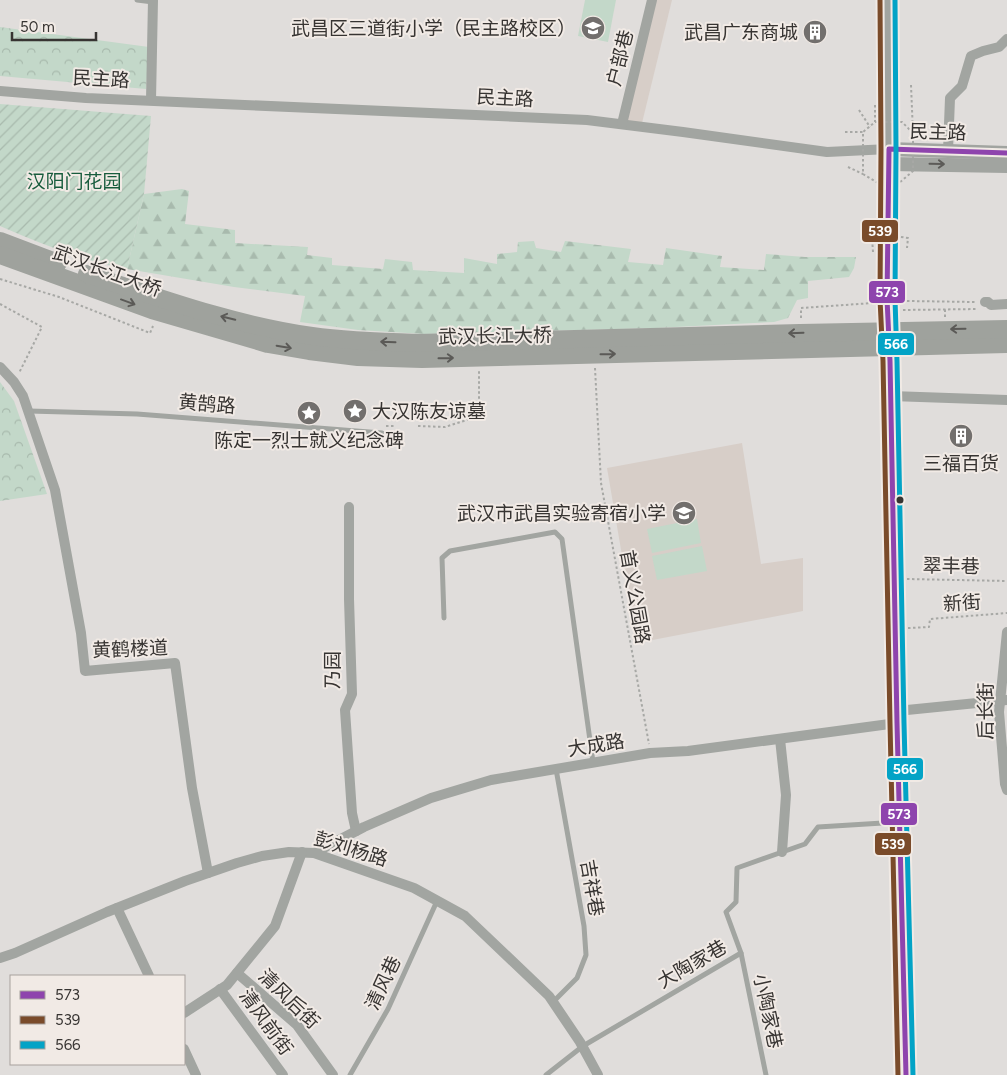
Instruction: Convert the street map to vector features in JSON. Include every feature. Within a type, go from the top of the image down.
[{"type":"highway","name":"武汉长江大桥","points":[[0,241],[86,274],[191,308],[267,328],[348,340],[418,343],[1007,329]]},
{"type":"highway","name":"武汉长江大桥","points":[[0,255],[157,312],[268,344],[358,357],[422,359],[1007,344]]},
{"type":"street","name":"户部巷","points":[[622,124],[652,0]]},
{"type":"street","points":[[887,0],[889,149],[887,299],[891,396],[906,1075]]},
{"type":"street","points":[[151,100],[153,1]]},
{"type":"street","points":[[948,151],[950,98],[962,86],[971,56],[999,47],[1007,39]]},
{"type":"street","name":"民主路","points":[[0,91],[86,98],[587,120],[827,152],[889,149],[1007,153]]},
{"type":"street","name":"民主路","points":[[888,164],[1007,166]]},
{"type":"street","points":[[987,305],[1007,304]]},
{"type":"street","points":[[0,367],[14,382],[23,396],[29,412]]},
{"type":"street","points":[[891,396],[1007,400]]},
{"type":"street","name":"黄鹤楼道","points":[[29,412],[55,490],[81,633],[85,671],[175,663],[192,788],[208,873]]},
{"type":"street","name":"乃园","points":[[349,506],[352,694],[344,710],[352,813],[356,831]]},
{"type":"street","name":"后长街","points":[[1007,632],[1003,701],[999,721],[1007,790]]},
{"type":"street","name":"大成路","points":[[314,853],[356,831],[431,798],[491,780],[650,753],[688,751],[780,739],[1003,701]]},
{"type":"street","points":[[780,739],[786,795],[782,852]]},
{"type":"street","name":"彭刘杨路","points":[[0,958],[117,908],[237,863],[262,856],[289,852],[314,853],[414,888],[465,916],[549,996],[582,1046],[598,1075]]},
{"type":"street","name":"清风后街","points":[[185,1012],[227,985],[274,926],[302,852]]},
{"type":"street","points":[[117,908],[149,975]]},
{"type":"street","name":"清风后街","points":[[237,973],[297,1025],[333,1075]]},
{"type":"street","name":"清风前街","points":[[220,989],[283,1075]]},
{"type":"street","points":[[185,1051],[196,1075]]},
{"type":"lane","points":[[137,0],[153,1]]},
{"type":"lane","name":"黄鹄路","points":[[29,412],[137,414],[382,434]]},
{"type":"lane","points":[[444,618],[442,558],[450,551],[555,532],[562,539],[593,763]]},
{"type":"lane","name":"吉祥巷","points":[[553,1002],[576,978],[586,955],[584,926],[556,769]]},
{"type":"lane","name":"大陶家巷","points":[[546,1075],[582,1046],[741,953],[726,912],[736,902],[737,868],[805,844],[818,827],[900,822]]},
{"type":"lane","name":"清风巷","points":[[350,1075],[388,1009],[437,901]]},
{"type":"lane","name":"小陶家巷","points":[[741,953],[766,1075]]},
{"type":"path","points":[[848,167],[878,183],[899,183],[913,171],[912,85]]},
{"type":"path","points":[[875,105],[875,122]]},
{"type":"path","points":[[859,110],[870,126]]},
{"type":"path","points":[[845,132],[863,132],[875,122],[902,122],[913,133],[928,140]]},
{"type":"path","points":[[863,132],[863,174]]},
{"type":"path","points":[[873,252],[872,238],[879,237]]},
{"type":"path","points":[[901,237],[908,238],[907,248]]},
{"type":"path","points":[[0,279],[59,297],[150,333],[157,312]]},
{"type":"path","points":[[907,301],[987,305]]},
{"type":"path","points":[[800,333],[801,308],[873,303]]},
{"type":"path","points":[[0,304],[42,328],[14,382]]},
{"type":"path","points":[[903,310],[987,305]]},
{"type":"path","name":"首义公园路","points":[[594,354],[601,483],[650,753]]},
{"type":"path","points":[[418,426],[445,427],[479,416],[479,357]]},
{"type":"path","name":"翠丰巷","points":[[894,579],[1007,581]]},
{"type":"path","name":"新街","points":[[895,629],[929,627],[930,619],[1007,613]]},
{"type":"shaded area","points":[[652,0],[672,0],[642,123],[625,121]]},
{"type":"shaded area","name":"武汉市武昌实验寄宿小学","points":[[742,443],[761,564],[803,558],[803,611],[637,643],[607,468]]},
{"type":"green space","points":[[585,0],[616,0],[608,42],[578,36]]},
{"type":"green space","points":[[0,27],[149,47],[146,89],[0,76]]},
{"type":"green space","name":"汉阳门花园","points":[[0,104],[151,116],[144,194],[127,269],[79,257],[0,226]]},
{"type":"green space","points":[[182,189],[189,191],[185,224],[235,230],[235,243],[308,247],[307,255],[332,258],[332,265],[383,269],[385,259],[412,262],[413,270],[464,273],[464,258],[497,264],[497,254],[517,252],[518,242],[534,241],[536,248],[561,252],[565,241],[631,249],[628,262],[663,265],[666,248],[722,256],[720,267],[764,270],[766,254],[805,257],[856,257],[854,268],[849,277],[808,281],[808,298],[797,300],[788,318],[774,322],[656,328],[424,334],[358,330],[300,322],[305,296],[234,287],[127,269],[144,194]]},
{"type":"green space","points":[[0,382],[14,401],[47,494],[0,501]]},
{"type":"green space","points":[[697,519],[701,543],[652,553],[647,529]]},
{"type":"green space","points":[[702,546],[707,571],[657,580],[652,556]]},
{"type":"transit line","name":"539","points":[[880,0],[880,299],[883,361],[898,1075]]},
{"type":"transit line","name":"566","points":[[895,0],[895,299],[913,1075]]},
{"type":"transit line","name":"573","points":[[906,1075],[887,299],[889,149],[1007,153]]},
{"type":"place","name":"武昌区三道街小学（民主路校区）","points":[[593,28]]},
{"type":"place","name":"武昌广东商城","points":[[815,32]]},
{"type":"place","name":"大汉陈友谅墓","points":[[355,411]]},
{"type":"place","name":"陈定一烈士就义纪念碑","points":[[309,413]]},
{"type":"place","name":"三福百货","points":[[961,436]]},
{"type":"place","name":"武汉市武昌实验寄宿小学","points":[[684,513]]}]
